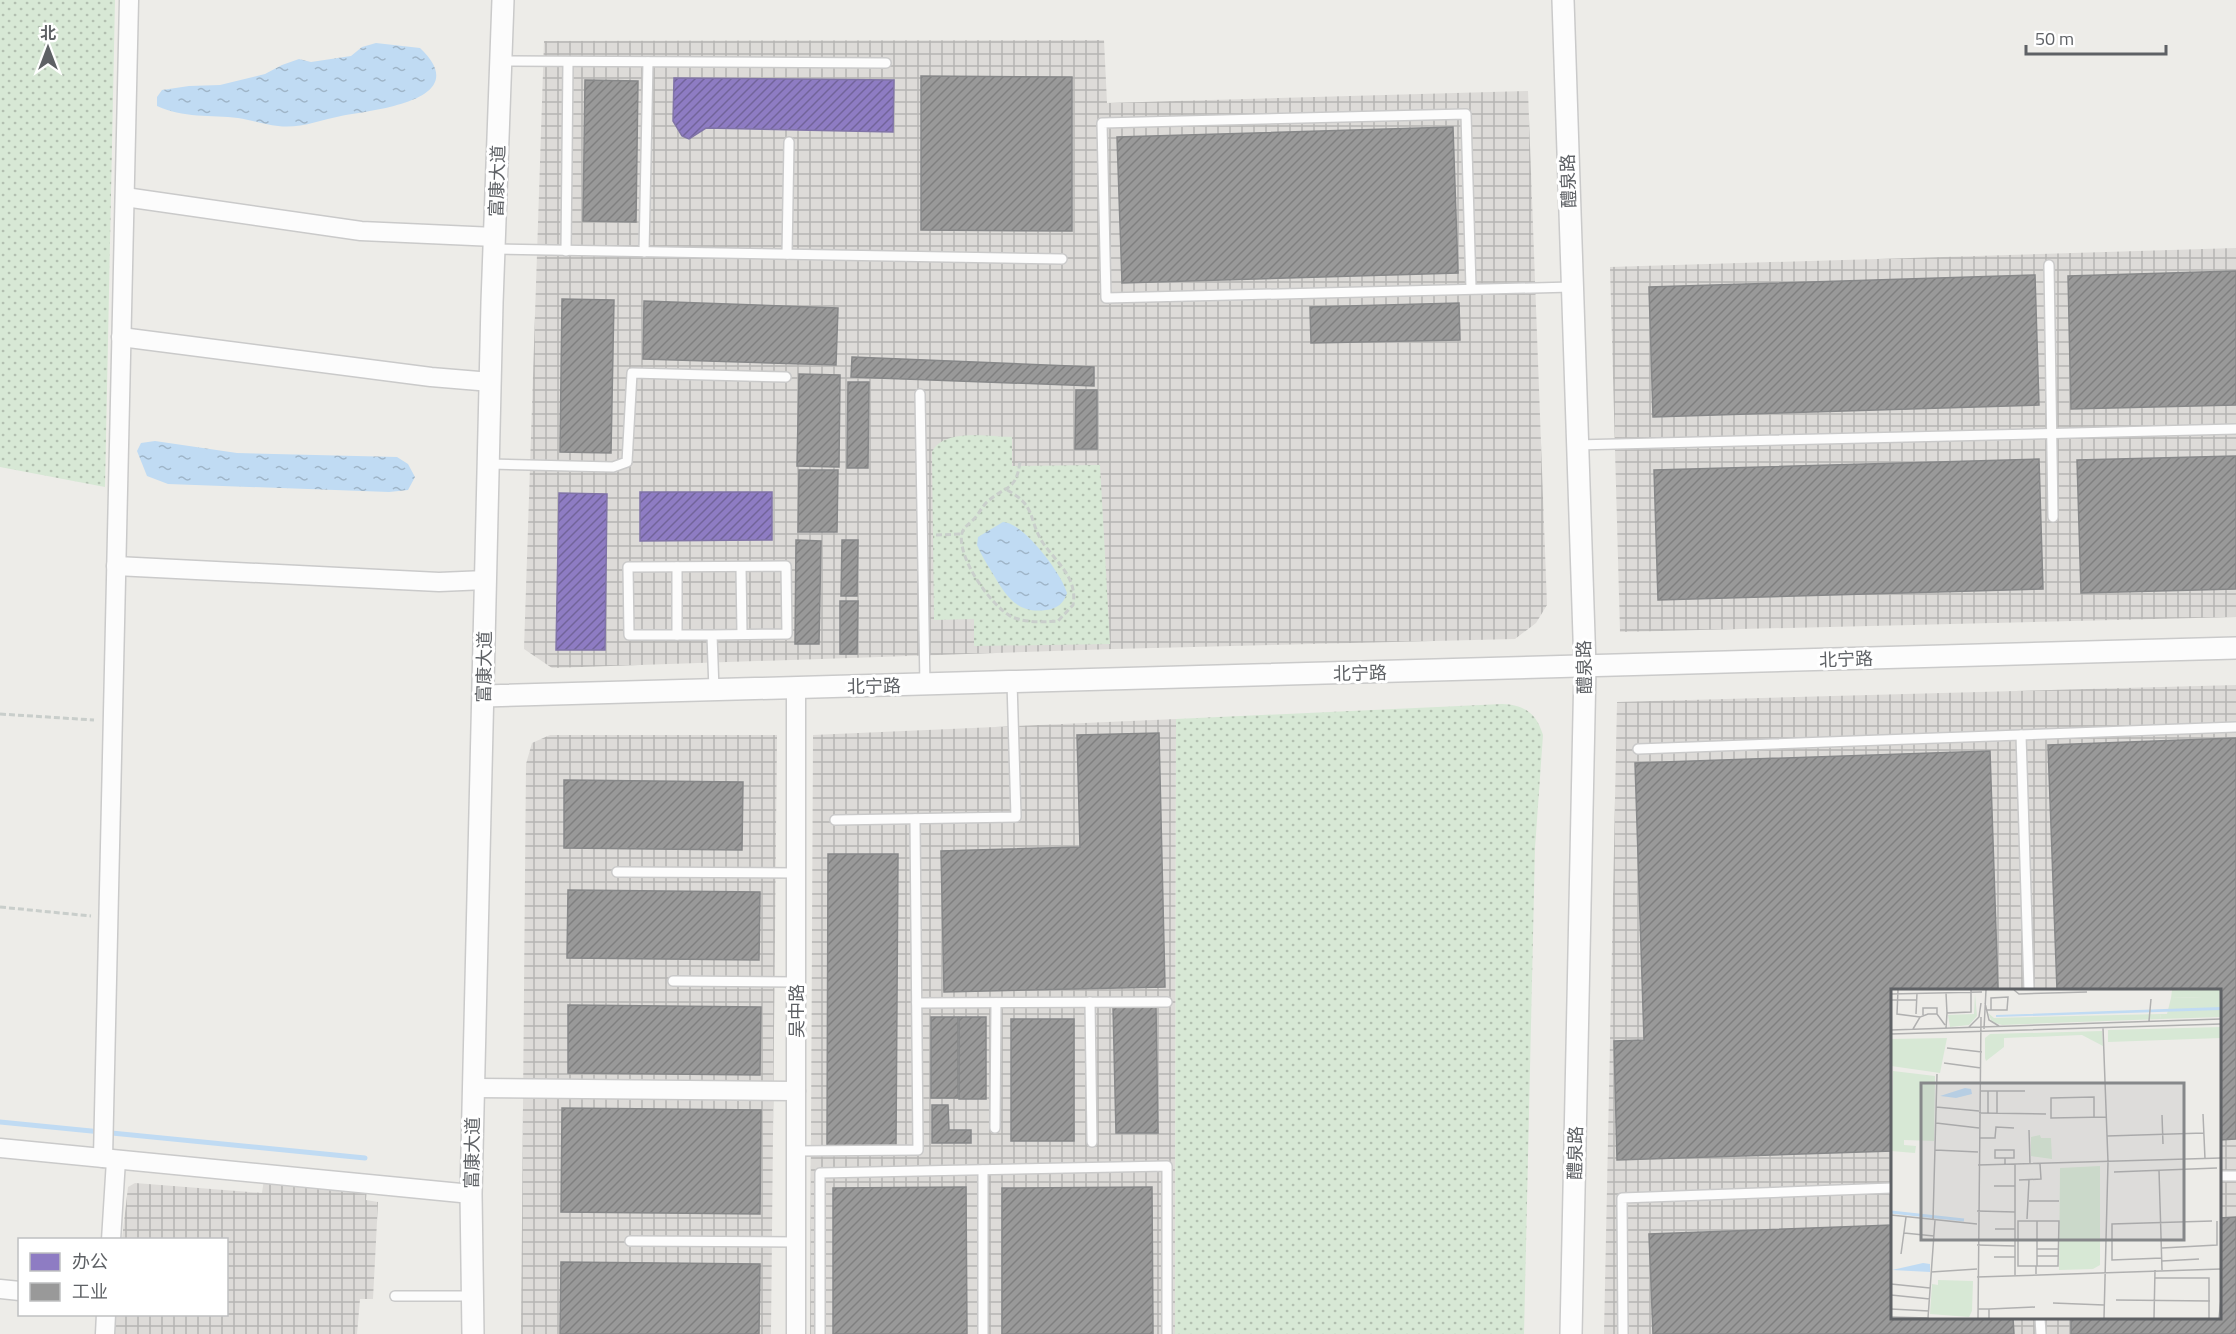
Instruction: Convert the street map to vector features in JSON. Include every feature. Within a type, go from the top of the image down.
[{"type":"street","points":[[111,1238],[110,1159],[104,1132],[129,0]]},
{"type":"street","name":"富康大道","points":[[473,1334],[471,1194],[494,243],[503,0]]},
{"type":"street","name":"醴泉路","points":[[1563,0],[1576,445],[1586,668],[1571,1334]]},
{"type":"street","points":[[124,197],[361,231],[494,243]]},
{"type":"street","points":[[122,337],[431,377],[491,382]]},
{"type":"street","points":[[116,566],[439,582],[486,580]]},
{"type":"street","name":"北宁路","points":[[484,696],[1586,668],[2236,648]]},
{"type":"street","name":"吴中路","points":[[796,688],[796,1334]]},
{"type":"street","points":[[474,1088],[796,1091]]},
{"type":"street","points":[[0,1148],[471,1194]]},
{"type":"street","points":[[0,1288],[18,1291]]},
{"type":"street","points":[[105,1334],[106,1316]]},
{"type":"lane","points":[[501,61],[885,63]]},
{"type":"lane","points":[[566,250],[568,62]]},
{"type":"lane","points":[[644,252],[648,62]]},
{"type":"lane","points":[[1471,288],[1466,114],[1102,123],[1106,298],[1572,287]]},
{"type":"lane","points":[[787,254],[789,142]]},
{"type":"lane","points":[[494,243],[566,250],[1062,259]]},
{"type":"lane","points":[[2049,265],[2053,517]]},
{"type":"lane","points":[[489,464],[613,467],[627,462],[632,373],[786,378]]},
{"type":"lane","points":[[920,394],[925,685]]},
{"type":"lane","points":[[1576,445],[2236,429]]},
{"type":"lane","points":[[786,566],[787,634],[629,635],[628,567],[677,567],[786,566]]},
{"type":"lane","points":[[677,567],[677,635]]},
{"type":"lane","points":[[741,567],[741,634]]},
{"type":"lane","points":[[712,635],[714,690]]},
{"type":"lane","points":[[835,820],[1016,817],[1012,682]]},
{"type":"lane","points":[[1638,749],[2236,728]]},
{"type":"lane","points":[[2021,735],[2030,989]]},
{"type":"lane","points":[[796,1151],[918,1150],[915,819]]},
{"type":"lane","points":[[617,872],[796,873]]},
{"type":"lane","points":[[673,981],[796,982]]},
{"type":"lane","points":[[1090,1002],[1092,1142]]},
{"type":"lane","points":[[917,1003],[1167,1002]]},
{"type":"lane","points":[[995,1128],[996,1003]]},
{"type":"lane","points":[[820,1334],[820,1173],[1167,1166],[1167,1334]]},
{"type":"lane","points":[[983,1170],[983,1334]]},
{"type":"lane","points":[[1623,1334],[1622,1198],[1891,1188]]},
{"type":"lane","points":[[630,1241],[796,1242]]},
{"type":"lane","points":[[395,1296],[472,1296]]},
{"type":"lane","points":[[2040,1319],[2041,1334]]},
{"type":"path","points":[[1007,490],[1029,508],[1042,542],[1064,568],[1072,584],[1074,597],[1067,614],[1058,621],[1028,622],[1001,610],[971,570],[962,545],[962,534],[987,502],[1016,482],[1020,462]]},
{"type":"path","points":[[922,535],[962,534]]},
{"type":"path","points":[[0,714],[113,721]]},
{"type":"path","points":[[0,907],[108,918]]},
{"type":"shaded area","points":[[1104,40],[1107,103],[1528,91],[1547,605],[1536,623],[1515,639],[1114,649],[552,668],[524,649],[544,41]]},
{"type":"shaded area","points":[[2236,248],[2236,617],[1620,632],[1610,267]]},
{"type":"shaded area","points":[[2236,685],[2236,1334],[1604,1334],[1617,702]]},
{"type":"shaded area","points":[[1176,719],[1175,1334],[810,1334],[813,735]]},
{"type":"shaded area","points":[[550,735],[777,735],[771,1334],[521,1334],[526,764],[532,743]]},
{"type":"shaded area","points":[[264,1179],[367,1189],[366,1200],[378,1202],[373,1299],[360,1299],[357,1334],[112,1334],[114,1316],[228,1316],[228,1238],[122,1238],[128,1187],[135,1183],[262,1193]]},
{"type":"green space","points":[[0,0],[115,0],[105,487],[0,467]]},
{"type":"green space","points":[[979,435],[1012,437],[1012,466],[1100,465],[1110,644],[974,646],[974,619],[934,620],[932,452],[938,444],[956,437]]},
{"type":"green space","points":[[1502,704],[1517,706],[1529,712],[1537,721],[1543,735],[1535,848],[1524,1334],[1175,1334],[1176,719]]},
{"type":"water","points":[[376,43],[420,48],[434,66],[436,80],[428,91],[413,100],[394,106],[286,127],[238,118],[177,113],[157,106],[157,97],[162,90],[220,85],[265,74],[299,59],[311,62],[351,56],[362,47]]},
{"type":"water","points":[[155,441],[237,453],[397,457],[408,464],[415,477],[408,490],[389,492],[168,484],[147,476],[137,451],[141,443]]},
{"type":"water","points":[[1003,522],[1021,530],[1031,539],[1058,574],[1067,593],[1057,607],[1036,611],[1027,609],[1014,602],[998,582],[977,545],[978,537]]},
{"type":"building: 办公","points":[[674,78],[894,80],[893,132],[706,128],[689,139],[682,136],[673,121]]},
{"type":"building: 办公","points":[[640,492],[772,492],[772,540],[640,541]]},
{"type":"building: 办公","points":[[559,493],[607,494],[605,650],[556,650]]},
{"type":"building: 工业","points":[[921,76],[1072,77],[1072,231],[921,230]]},
{"type":"building: 工业","points":[[585,80],[638,81],[636,222],[583,221]]},
{"type":"building: 工业","points":[[1453,127],[1458,273],[1122,283],[1117,137]]},
{"type":"building: 工业","points":[[2236,271],[2236,405],[2071,409],[2068,276]]},
{"type":"building: 工业","points":[[2035,275],[2039,405],[1653,417],[1649,287]]},
{"type":"building: 工业","points":[[562,299],[614,300],[611,453],[560,452]]},
{"type":"building: 工业","points":[[644,301],[838,308],[836,365],[643,359]]},
{"type":"building: 工业","points":[[1459,303],[1460,340],[1311,343],[1310,307]]},
{"type":"building: 工业","points":[[852,357],[1094,367],[1094,386],[851,377]]},
{"type":"building: 工业","points":[[799,374],[840,375],[839,467],[797,466]]},
{"type":"building: 工业","points":[[848,382],[869,382],[868,468],[847,468]]},
{"type":"building: 工业","points":[[1076,390],[1097,390],[1097,449],[1075,449]]},
{"type":"building: 工业","points":[[2236,456],[2236,589],[2081,593],[2077,460]]},
{"type":"building: 工业","points":[[2039,459],[2043,589],[1658,600],[1654,470]]},
{"type":"building: 工业","points":[[799,470],[838,470],[837,532],[798,532]]},
{"type":"building: 工业","points":[[796,540],[821,541],[819,644],[795,644]]},
{"type":"building: 工业","points":[[842,540],[858,540],[857,596],[841,596]]},
{"type":"building: 工业","points":[[840,601],[858,601],[857,654],[840,654]]},
{"type":"building: 工业","points":[[1159,733],[1165,987],[944,992],[941,851],[1080,847],[1077,735]]},
{"type":"building: 工业","points":[[2236,738],[2236,1139],[2221,1140],[2221,989],[2057,989],[2048,745]]},
{"type":"building: 工业","points":[[1990,751],[1998,989],[1891,989],[1891,1151],[1617,1160],[1614,1041],[1644,1040],[1635,763]]},
{"type":"building: 工业","points":[[564,780],[743,782],[742,850],[564,848]]},
{"type":"building: 工业","points":[[828,854],[898,854],[896,1147],[827,1146]]},
{"type":"building: 工业","points":[[568,890],[760,892],[759,960],[567,958]]},
{"type":"building: 工业","points":[[568,1005],[761,1007],[760,1075],[568,1073]]},
{"type":"building: 工业","points":[[1156,1006],[1158,1133],[1116,1133],[1113,1007]]},
{"type":"building: 工业","points":[[931,1017],[958,1017],[958,1098],[931,1098]]},
{"type":"building: 工业","points":[[959,1017],[986,1017],[986,1099],[959,1099]]},
{"type":"building: 工业","points":[[1011,1019],[1074,1019],[1074,1141],[1011,1141]]},
{"type":"building: 工业","points":[[932,1105],[948,1105],[949,1130],[971,1130],[971,1143],[932,1143]]},
{"type":"building: 工业","points":[[562,1108],[761,1110],[760,1214],[561,1212]]},
{"type":"building: 工业","points":[[966,1187],[967,1334],[833,1334],[833,1188]]},
{"type":"building: 工业","points":[[1152,1187],[1153,1334],[1002,1334],[1002,1188]]},
{"type":"building: 工业","points":[[2236,1217],[2236,1334],[2071,1334],[2071,1319],[2221,1319],[2221,1218]]},
{"type":"building: 工业","points":[[1891,1225],[1891,1319],[2013,1319],[2014,1334],[1653,1334],[1649,1234]]},
{"type":"building: 工业","points":[[561,1262],[760,1264],[759,1334],[560,1334]]},
{"type":"waterway","points":[[0,1122],[365,1158]]}]
